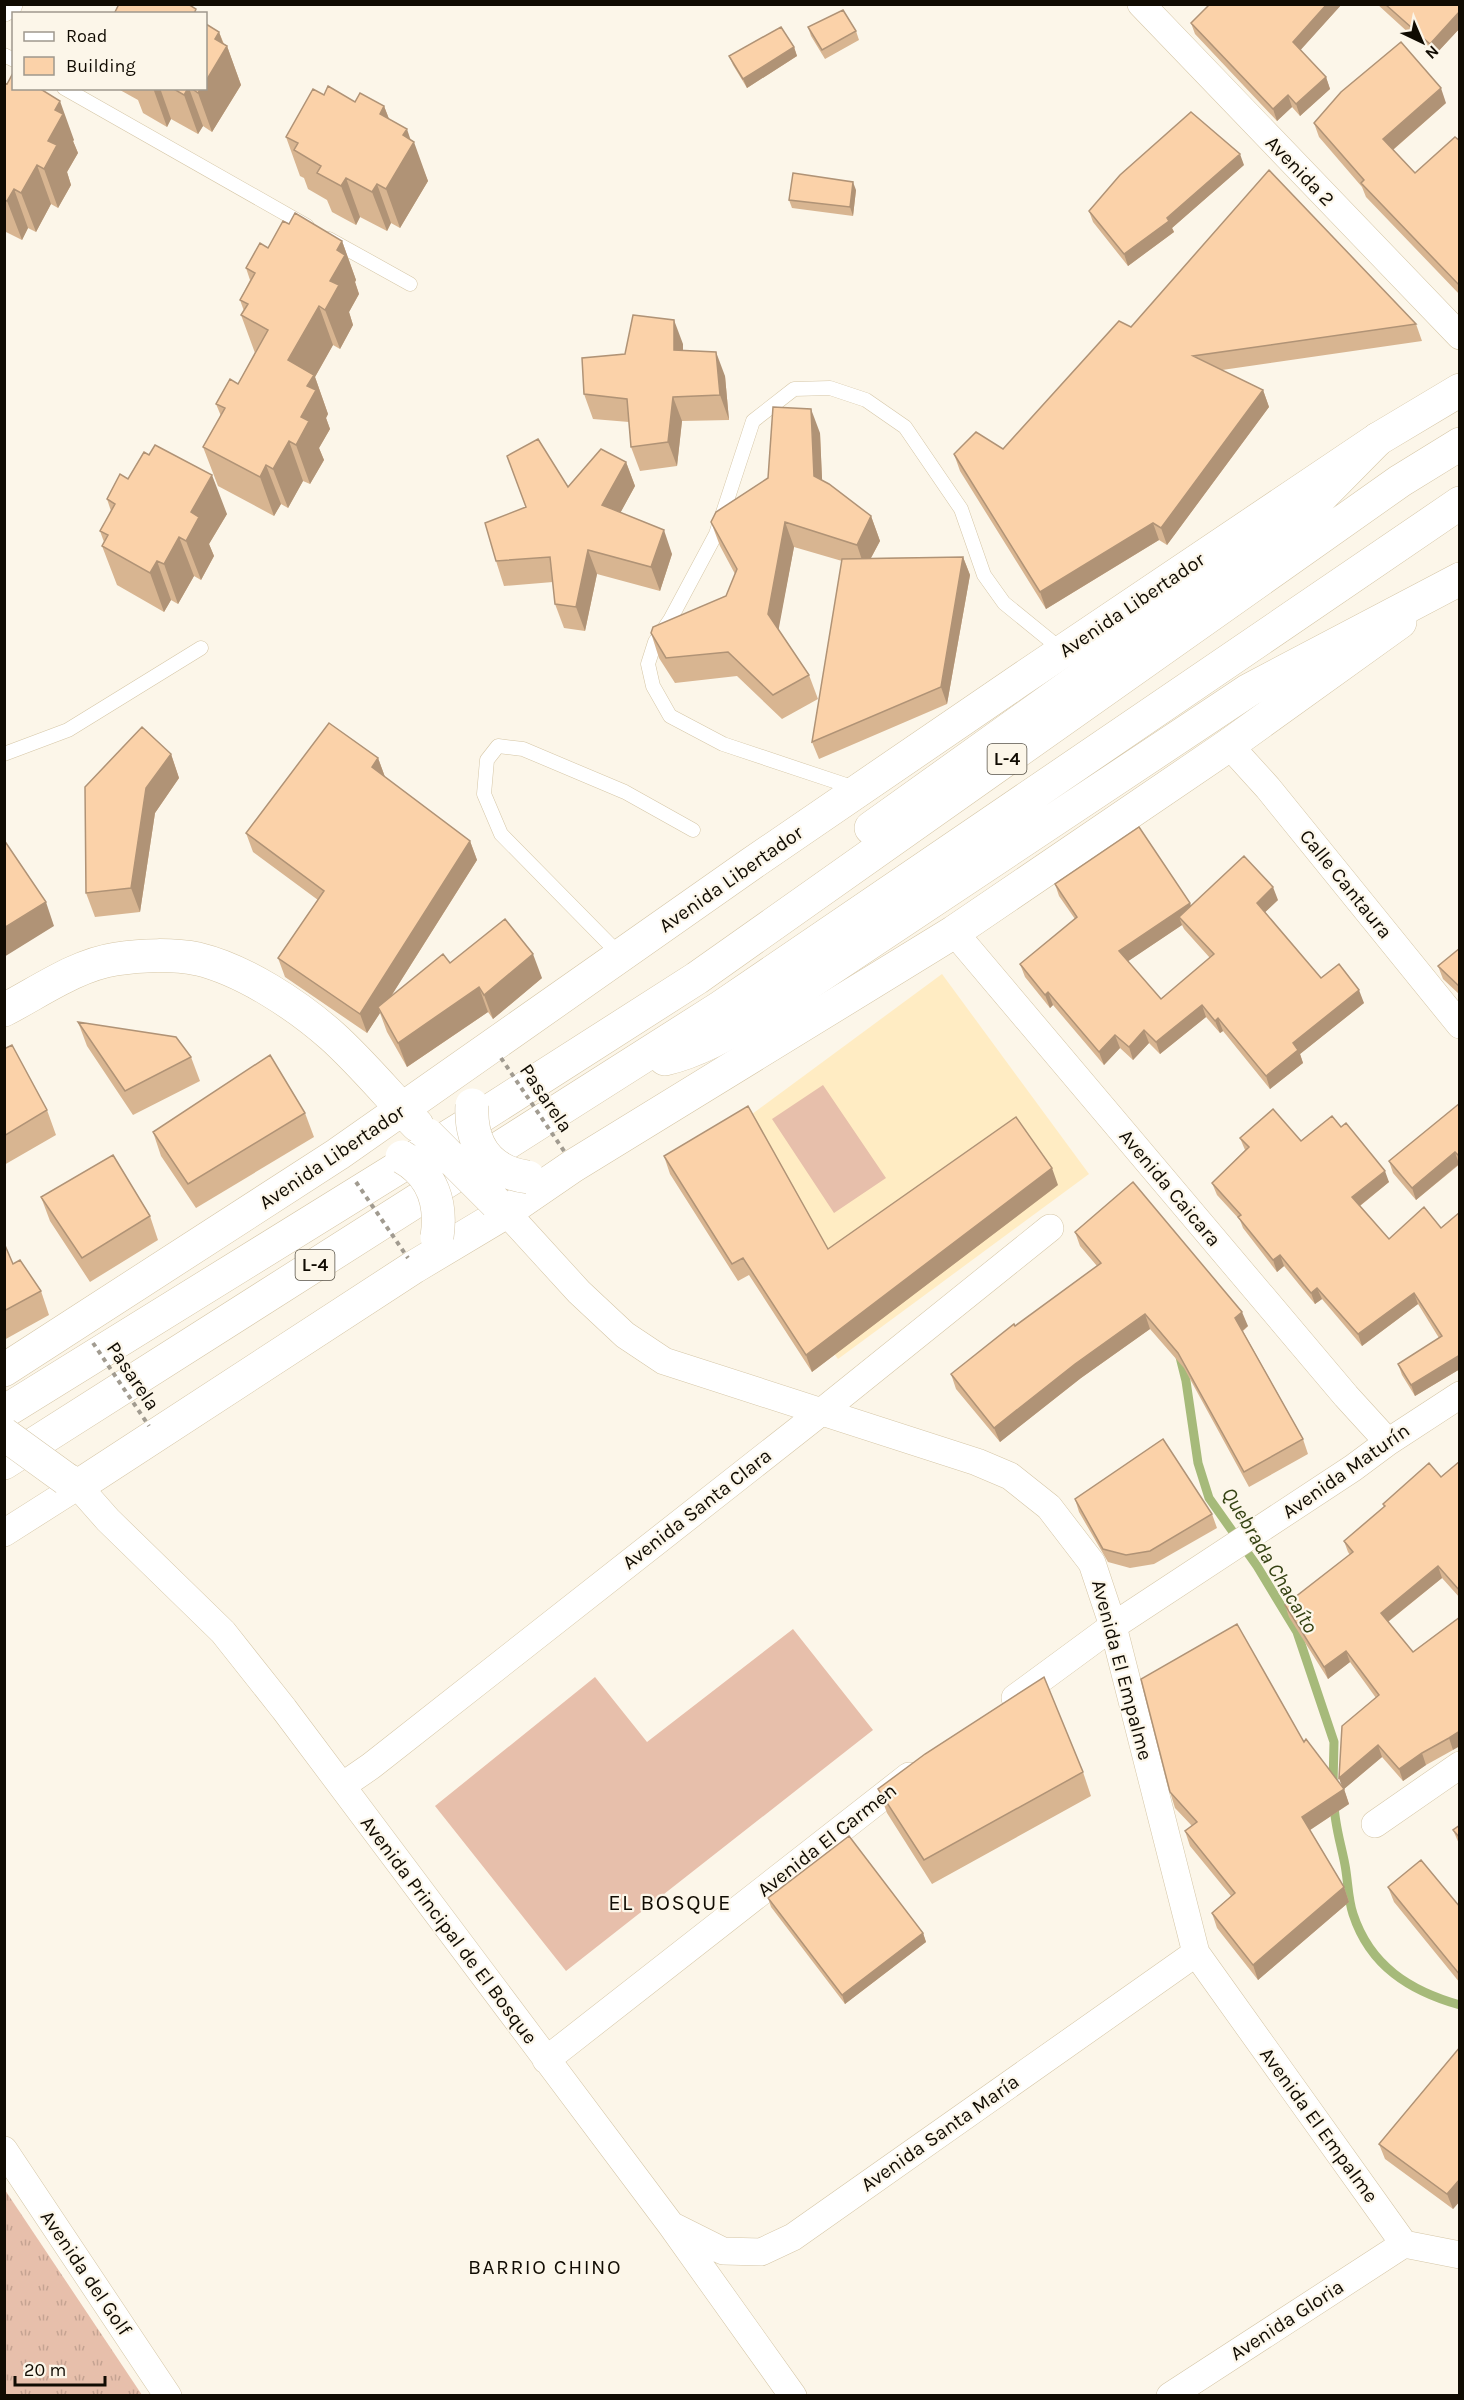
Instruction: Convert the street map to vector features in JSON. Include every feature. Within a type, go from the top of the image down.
[{"type":"main road","name":"Avenida Libertador","points":[[4,1370],[403,1110],[488,1058],[621,956],[860,790],[1378,439],[1460,390]]},
{"type":"main road","name":"L-4","points":[[553,1070],[667,981],[932,782],[1270,542],[1297,521],[1378,439]]},
{"type":"main road","name":"Avenida Libertador","points":[[4,1412],[697,978],[1390,488],[1460,444]]},
{"type":"main road","name":"L-4","points":[[4,1463],[721,1007],[1460,503]]},
{"type":"main road","name":"L-4","points":[[625,1068],[679,1056],[728,1034],[779,1003],[1249,690],[1460,579]]},
{"type":"main road","name":"L-4","points":[[72,1483],[426,1250],[501,1207],[549,1170],[954,932],[1229,745],[1460,579]]},
{"type":"main road","points":[[4,1011],[76,971],[115,959],[158,956],[197,959],[232,972],[297,1008],[332,1036],[501,1207]]},
{"type":"main road","points":[[488,1058],[472,1105],[471,1125],[477,1144],[494,1165],[516,1174],[549,1170]]},
{"type":"main road","points":[[357,1141],[411,1162],[432,1185],[437,1201],[439,1223],[426,1250]]},
{"type":"main road","points":[[4,1434],[72,1483]]},
{"type":"street","points":[[4,8],[9,4]]},
{"type":"street","name":"Avenida 2","points":[[1146,6],[1460,336]]},
{"type":"street","name":"Calle Cantaura","points":[[1229,745],[1268,788],[1460,1025]]},
{"type":"street","name":"Avenida Caicara","points":[[954,932],[1346,1396],[1388,1442]]},
{"type":"street","name":"Avenida El Empalme","points":[[501,1207],[579,1292],[625,1335],[664,1361],[977,1462],[1010,1476],[1049,1507],[1092,1563],[1113,1626],[1196,1953],[1404,2244]]},
{"type":"street","name":"Avenida Santa Clara","points":[[342,1786],[371,1766],[820,1413],[1050,1228]]},
{"type":"street","name":"Avenida Maturín","points":[[1113,1626],[1460,1395]]},
{"type":"street","points":[[4,1533],[72,1483]]},
{"type":"street","name":"Avenida Principal de El Bosque","points":[[72,1483],[223,1632],[342,1786],[671,2225],[794,2396]]},
{"type":"street","points":[[993,1715],[1113,1626]]},
{"type":"street","name":"Avenida El Carmen","points":[[546,2060],[896,1794],[928,1763]]},
{"type":"street","points":[[1375,1824],[1460,1765]]},
{"type":"street","name":"Avenida Santa María","points":[[671,2225],[723,2251],[761,2252],[793,2237],[1196,1953]]},
{"type":"street","name":"Avenida del Golf","points":[[4,2150],[168,2396]]},
{"type":"street","points":[[1404,2244],[1460,2255]]},
{"type":"street","name":"Avenida Gloria","points":[[1170,2396],[1404,2244]]},
{"type":"lane","points":[[68,90],[410,284]]},
{"type":"lane","points":[[860,790],[723,744],[670,716],[653,686],[648,664],[655,642],[670,620],[716,534],[753,421],[794,390],[830,388],[866,400],[905,427],[961,509],[984,575],[1004,603],[1063,651]]},
{"type":"lane","points":[[4,754],[68,730],[201,648]]},
{"type":"lane","points":[[621,956],[501,834],[484,794],[487,760],[498,746],[523,749],[625,792],[693,830]]},
{"type":"path","name":"Pasarela","points":[[488,1058],[549,1170]]},
{"type":"path","points":[[356,1182],[426,1250]]},
{"type":"path","name":"Pasarela","points":[[93,1343],[149,1426]]},
{"type":"shaded area","points":[[942,974],[1089,1174],[838,1359],[691,1159]]},
{"type":"green space","points":[[823,1085],[886,1178],[834,1213],[772,1119]]},
{"type":"green space","points":[[793,1629],[873,1730],[566,1971],[435,1806],[595,1677],[647,1742]]},
{"type":"green space","points":[[5,2190],[142,2395],[5,2395]]},
{"type":"building","points":[[119,4],[188,4],[196,9],[195,12],[115,12]]},
{"type":"building","points":[[1210,4],[1327,4],[1293,42],[1326,77],[1296,104],[1288,95],[1273,109],[1191,23]]},
{"type":"building","points":[[1385,4],[1460,4],[1460,11],[1430,44]]},
{"type":"building","points":[[843,10],[856,31],[822,50],[808,27]]},
{"type":"building","points":[[207,25],[219,32],[215,39],[227,46],[207,79]]},
{"type":"building","points":[[781,27],[794,47],[743,79],[729,56]]},
{"type":"building","points":[[1401,42],[1441,88],[1383,139],[1415,173],[1455,137],[1460,141],[1460,286],[1361,183],[1364,180],[1314,123],[1341,92]]},
{"type":"building","points":[[12,75],[12,90],[42,90],[60,101],[55,110],[63,114],[48,141],[57,145],[44,169],[37,165],[21,193],[14,189],[7,201],[4,200],[4,83],[7,84]]},
{"type":"building","points":[[328,86],[355,102],[360,93],[384,106],[380,114],[407,129],[403,135],[414,142],[386,189],[377,184],[372,192],[346,178],[341,186],[317,173],[321,166],[294,150],[298,143],[286,137],[313,89],[324,95]]},
{"type":"building","points":[[175,90],[187,90],[184,95]]},
{"type":"building","points":[[1191,112],[1240,154],[1167,218],[1169,221],[1124,254],[1089,211],[1120,175]]},
{"type":"building","points":[[1269,170],[1416,324],[1193,356],[1263,390],[1161,528],[1153,523],[1040,592],[954,454],[976,432],[1003,449],[1119,321],[1131,327]]},
{"type":"building","points":[[793,173],[853,182],[850,207],[789,200]]},
{"type":"building","points":[[295,213],[342,241],[337,250],[345,255],[330,281],[339,285],[325,310],[319,306],[288,360],[314,375],[307,386],[316,390],[301,417],[309,421],[296,445],[289,441],[273,469],[266,465],[260,477],[203,447],[225,408],[216,404],[230,379],[238,384],[268,330],[241,315],[248,304],[240,300],[255,273],[246,268],[260,243],[268,248],[283,221],[289,224]]},
{"type":"building","points":[[633,315],[674,320],[674,350],[716,352],[720,395],[673,397],[668,442],[631,447],[627,399],[584,394],[582,358],[625,354]]},
{"type":"building","points":[[773,407],[811,409],[814,476],[829,484],[871,516],[857,545],[785,522],[768,614],[809,675],[773,695],[728,652],[666,658],[651,633],[653,627],[726,596],[737,569],[711,522],[716,512],[768,478]]},
{"type":"building","points":[[538,439],[568,487],[601,449],[626,462],[602,505],[664,530],[651,567],[588,550],[576,607],[555,604],[550,557],[496,561],[485,523],[526,507],[507,456]]},
{"type":"building","points":[[155,445],[212,475],[191,512],[199,517],[186,541],[179,537],[164,564],[157,561],[150,573],[102,546],[108,535],[100,531],[115,504],[107,499],[120,474],[128,479],[144,452],[149,455]]},
{"type":"building","points":[[963,557],[941,687],[812,742],[842,559]]},
{"type":"building","points":[[329,723],[378,758],[372,767],[470,841],[360,1014],[278,958],[324,891],[246,833]]},
{"type":"building","points":[[142,727],[171,754],[146,788],[131,888],[86,893],[85,787]]},
{"type":"building","points":[[1139,827],[1190,903],[1119,951],[1161,999],[1214,954],[1179,917],[1244,856],[1273,887],[1257,903],[1321,978],[1339,964],[1359,990],[1293,1043],[1298,1050],[1266,1076],[1218,1018],[1215,1021],[1202,1005],[1156,1042],[1144,1030],[1129,1047],[1115,1035],[1099,1052],[1048,992],[1045,995],[1020,964],[1077,917],[1055,884]]},
{"type":"building","points":[[4,840],[46,902],[4,928]]},
{"type":"building","points":[[505,919],[533,954],[484,995],[479,987],[398,1043],[378,1007],[443,954],[450,963]]},
{"type":"building","points":[[1460,948],[1460,987],[1438,966]]},
{"type":"building","points":[[78,1022],[176,1037],[191,1057],[125,1091]]},
{"type":"building","points":[[12,1045],[47,1110],[4,1136],[4,1049]]},
{"type":"building","points":[[270,1055],[305,1113],[188,1184],[153,1132]]},
{"type":"building","points":[[1460,1103],[1460,1157],[1455,1152],[1412,1188],[1389,1161]]},
{"type":"building","points":[[748,1106],[828,1249],[1016,1117],[1052,1168],[806,1355],[743,1258],[732,1264],[664,1156]]},
{"type":"building","points":[[1273,1109],[1301,1141],[1332,1116],[1341,1127],[1346,1123],[1385,1171],[1352,1197],[1389,1239],[1424,1207],[1441,1228],[1460,1212],[1460,1355],[1411,1385],[1398,1364],[1442,1336],[1414,1293],[1358,1334],[1317,1288],[1311,1293],[1280,1255],[1273,1260],[1238,1217],[1241,1215],[1212,1183],[1249,1147],[1240,1138]]},
{"type":"building","points":[[113,1155],[150,1216],[82,1258],[41,1197]]},
{"type":"building","points":[[1133,1182],[1242,1312],[1235,1318],[1303,1439],[1244,1472],[1178,1353],[1145,1314],[1075,1364],[994,1428],[951,1374],[1014,1324],[1015,1326],[1101,1263],[1075,1232]]},
{"type":"building","points":[[4,1243],[13,1264],[20,1260],[41,1291],[4,1311]]},
{"type":"building","points":[[1163,1439],[1212,1514],[1150,1551],[1126,1555],[1103,1549],[1075,1499]]},
{"type":"building","points":[[1460,1461],[1460,1591],[1438,1566],[1381,1613],[1413,1652],[1460,1617],[1460,1731],[1399,1769],[1378,1745],[1339,1778],[1342,1726],[1379,1695],[1346,1651],[1324,1667],[1285,1605],[1353,1552],[1344,1541],[1385,1506],[1383,1504],[1429,1463],[1441,1477]]},
{"type":"building","points":[[1237,1624],[1304,1742],[1306,1739],[1344,1789],[1302,1817],[1344,1887],[1253,1965],[1212,1913],[1235,1893],[1185,1831],[1197,1822],[1170,1792],[1141,1679]]},
{"type":"building","points":[[1044,1677],[1083,1772],[924,1860],[878,1789],[925,1754]]},
{"type":"building","points":[[1460,1825],[1460,1838],[1453,1830]]},
{"type":"building","points":[[849,1836],[923,1933],[842,1995],[768,1898]]},
{"type":"building","points":[[1421,1860],[1460,1907],[1460,1975],[1388,1887]]},
{"type":"building","points":[[1460,2047],[1460,2179],[1447,2194],[1379,2144]]},
{"type":"waterway","name":"Quebrada Chacaíto","points":[[1180,1357],[1186,1381],[1198,1463],[1209,1498],[1257,1566],[1297,1632],[1334,1742],[1333,1785]]},
{"type":"waterway","name":"Quebrada Chacaíto","points":[[1334,1802],[1336,1826],[1345,1865],[1351,1908],[1360,1932],[1381,1962],[1394,1974],[1425,1992],[1460,2005]]},
{"type":"district","name":"EL BOSQUE","points":[[670,1903]]},
{"type":"district","name":"BARRIO CHINO","points":[[545,2267]]}]
